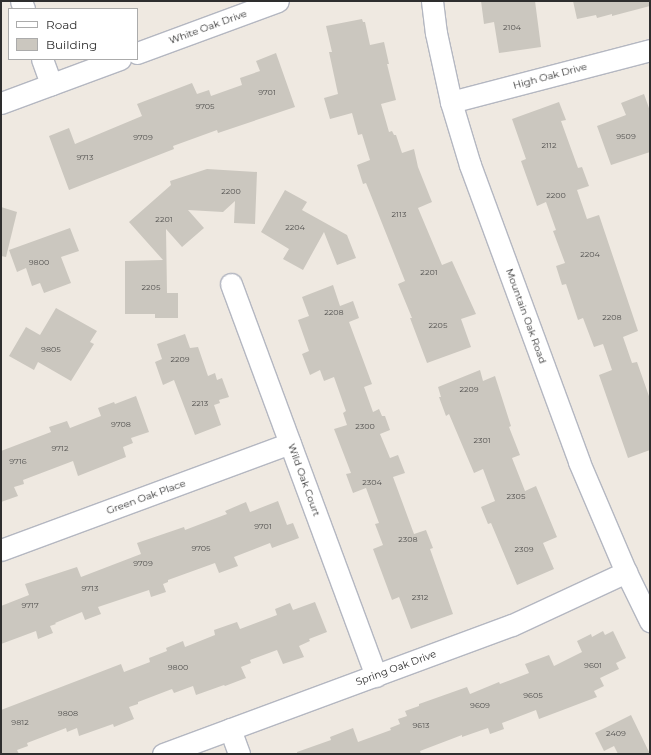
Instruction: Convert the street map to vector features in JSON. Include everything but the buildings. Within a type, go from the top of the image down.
[{"type":"street","name":"White Oak Drive","points":[[138,53],[278,1]]},
{"type":"street","name":"Mountain Oak Road","points":[[432,1],[436,33],[451,102],[470,165],[579,462],[626,572],[650,621]]},
{"type":"street","name":"High Oak Drive","points":[[451,102],[650,50]]},
{"type":"street","points":[[42,60],[51,84]]},
{"type":"street","points":[[1,103],[117,60]]},
{"type":"street","name":"Wild Oak Court","points":[[232,284],[376,676]]},
{"type":"street","name":"Green Oak Place","points":[[1,550],[290,443]]},
{"type":"street","name":"Spring Oak Drive","points":[[163,754],[512,625],[626,572]]},
{"type":"street","points":[[230,729],[239,754]]}]
